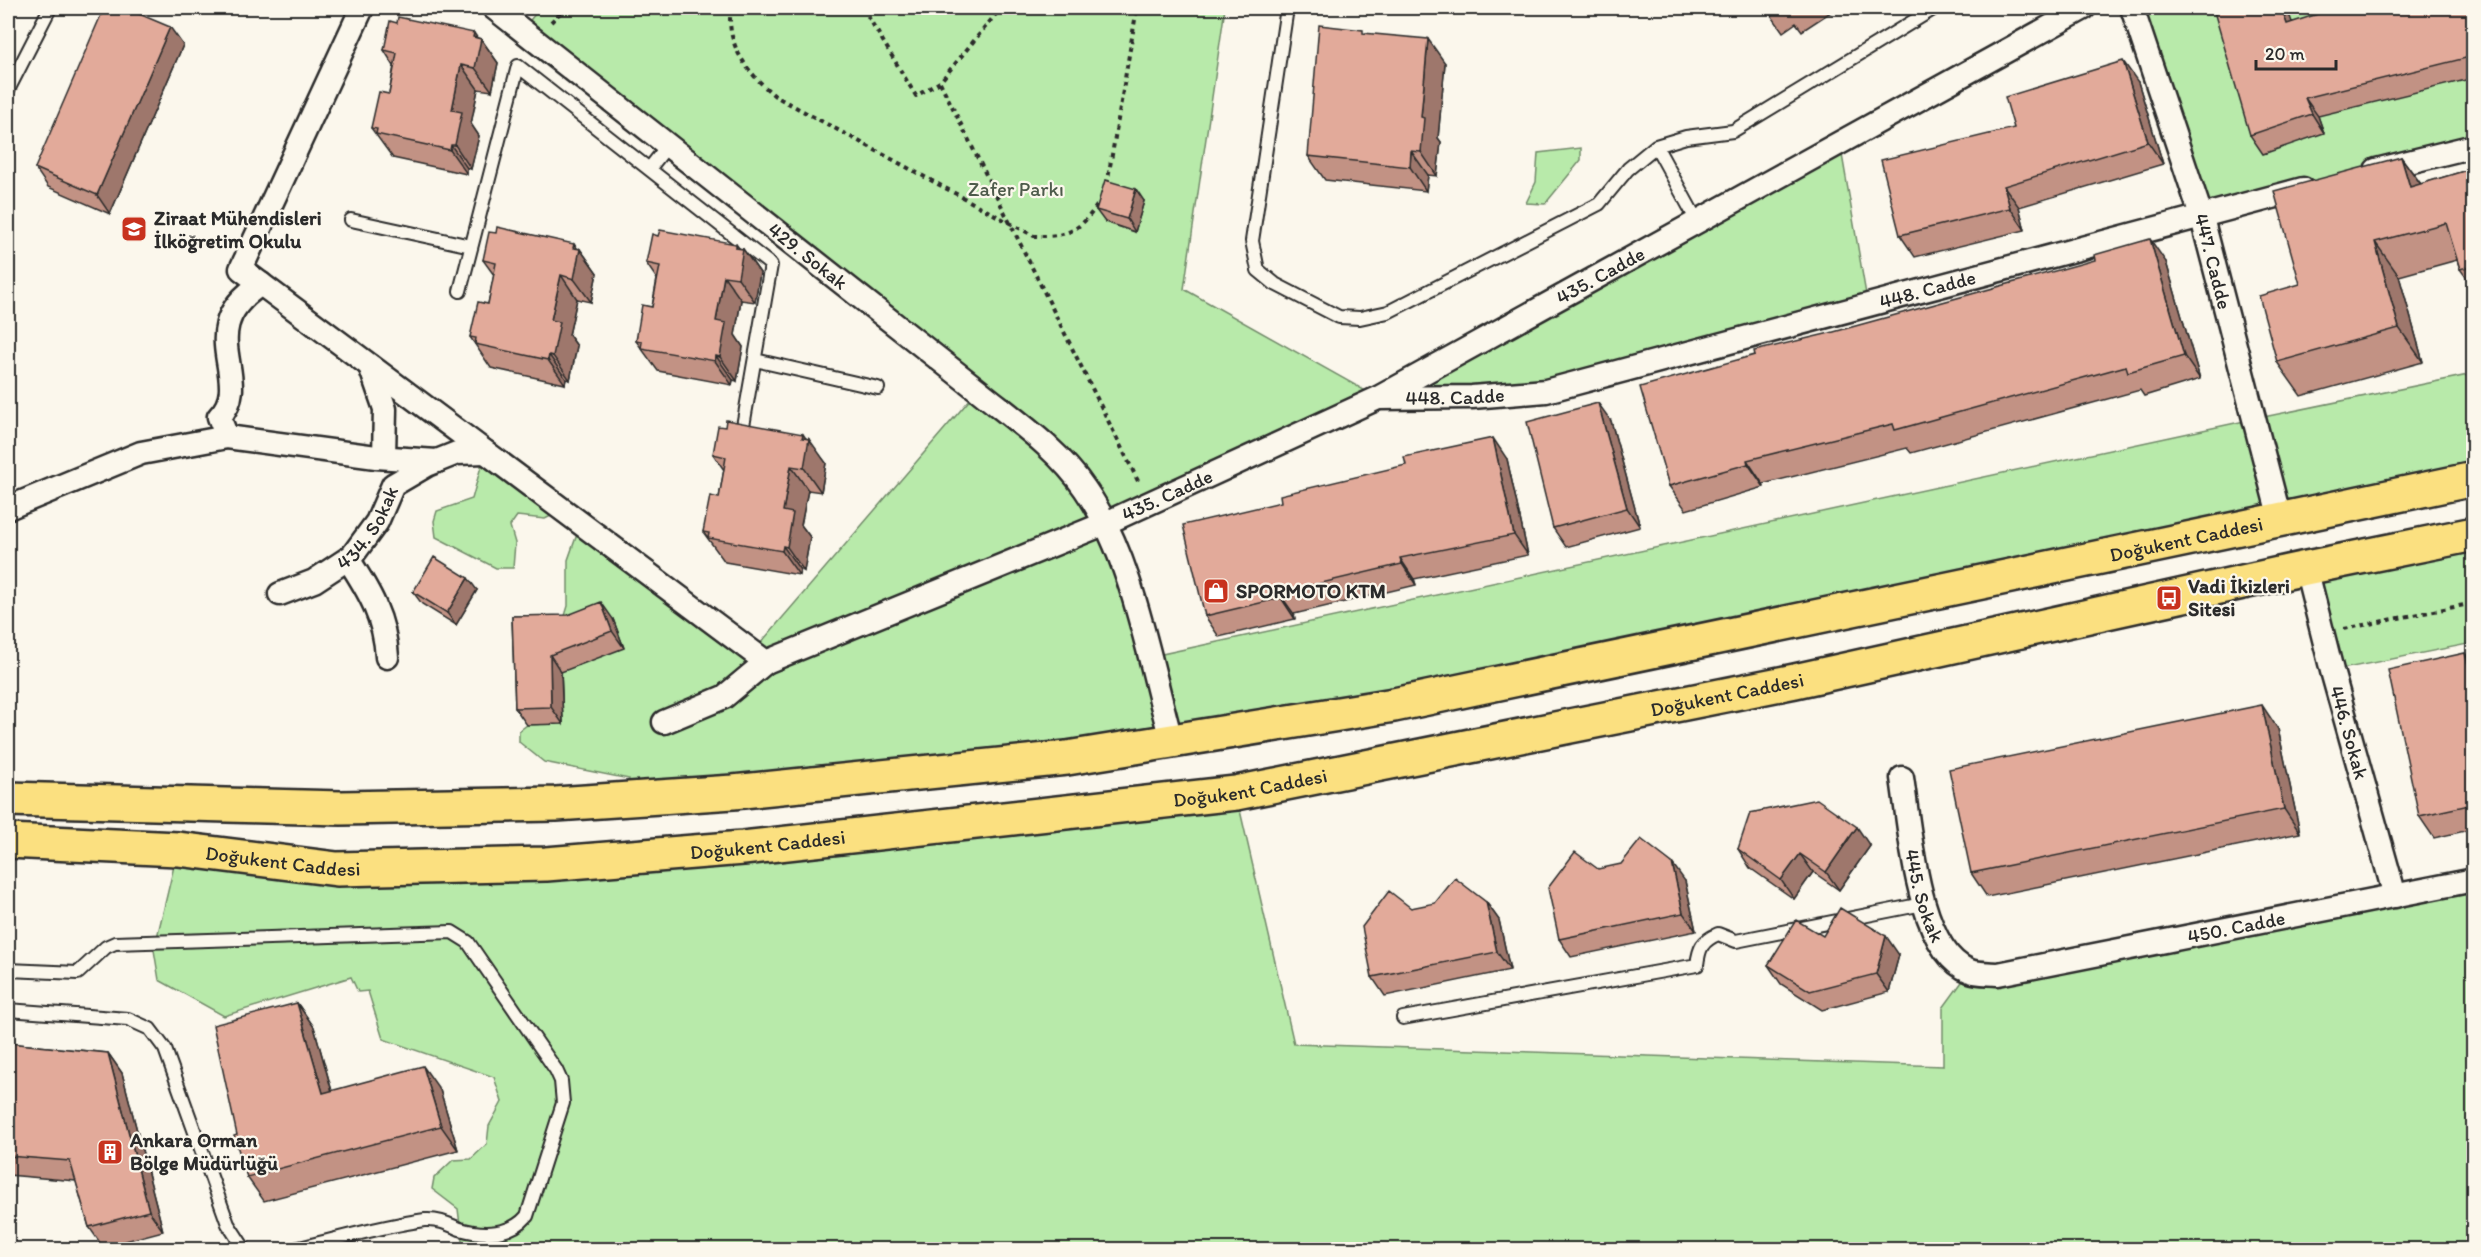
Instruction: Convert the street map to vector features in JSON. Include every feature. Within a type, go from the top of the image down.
[{"type":"main road","name":"Doğukent Caddesi","points":[[8,799],[341,808],[556,804],[744,791],[1067,758],[1172,743],[1394,705],[2474,479]]},
{"type":"main road","name":"Doğukent Caddesi","points":[[8,841],[178,849],[337,869],[499,865],[731,849],[1049,816],[1236,793],[1864,666],[2306,568],[2474,534]]},
{"type":"street","points":[[362,8],[241,269],[766,662]]},
{"type":"street","name":"429. Sokak","points":[[494,8],[1028,431],[1078,480],[1106,523],[1129,584],[1172,743]]},
{"type":"street","name":"435. Cadde","points":[[664,722],[724,697],[766,662],[1106,523],[1378,398],[2084,8]]},
{"type":"street","name":"447. Cadde","points":[[2132,8],[2202,218],[2280,519]]},
{"type":"street","points":[[2353,175],[2474,147]]},
{"type":"street","name":"448. Cadde","points":[[1378,398],[1472,398],[1546,391],[2202,218],[2320,184]]},
{"type":"street","points":[[227,436],[219,417],[227,409],[231,396],[224,336],[230,311],[243,295],[261,284]]},
{"type":"street","points":[[370,366],[385,408],[384,457]]},
{"type":"street","points":[[8,508],[141,453],[227,436],[384,457],[437,461]]},
{"type":"street","name":"434. Sokak","points":[[279,594],[314,581],[348,559],[377,522],[393,485],[457,453],[485,452]]},
{"type":"street","points":[[348,559],[367,589],[386,632],[387,657]]},
{"type":"street","name":"446. Sokak","points":[[2306,568],[2395,896]]},
{"type":"street","name":"445. Sokak","points":[[1902,778],[1923,904],[1943,951],[1970,971],[1998,974]]},
{"type":"street","name":"450. Cadde","points":[[1998,974],[2474,880]]},
{"type":"lane","points":[[8,90],[50,8]]},
{"type":"lane","points":[[1287,8],[1252,241],[1258,270],[1275,284],[1339,316],[1360,318],[1388,312],[1599,204],[1628,169],[1656,146],[1686,137],[1733,132],[1935,8]]},
{"type":"lane","points":[[460,291],[518,66],[771,265],[743,426]]},
{"type":"lane","points":[[649,169],[668,145]]},
{"type":"lane","points":[[1656,146],[1697,221]]},
{"type":"lane","points":[[351,220],[471,246]]},
{"type":"lane","points":[[755,360],[878,388]]},
{"type":"lane","points":[[1403,1018],[1698,965],[1698,951],[1706,939],[1718,934],[1736,941],[1923,904]]},
{"type":"lane","points":[[8,970],[78,973],[106,947],[115,943],[452,932],[468,942],[556,1070],[563,1087],[563,1103],[528,1216],[519,1227],[511,1231],[492,1233],[463,1230],[436,1219],[291,1250]]},
{"type":"lane","points":[[8,1010],[128,1019],[150,1029],[165,1049],[228,1224],[245,1250]]},
{"type":"path","points":[[730,8],[729,18],[735,49],[751,76],[775,96],[1034,236],[1061,237],[1086,221],[1105,193],[1137,8]]},
{"type":"path","points":[[863,8],[915,96],[940,82],[1001,8]]},
{"type":"path","points":[[940,82],[1149,504]]},
{"type":"path","points":[[2322,633],[2474,603]]},
{"type":"green space","name":"Zafer Parkı","points":[[540,8],[1225,8],[1184,289],[1378,398],[1106,523],[1148,657],[2473,374],[2473,478],[1172,743],[619,800],[629,779],[544,762],[519,742],[519,731],[527,725],[563,723],[560,632],[568,606],[568,560],[581,523],[753,652],[978,390],[522,30]]},
{"type":"green space","points":[[2132,8],[2473,8],[2473,146],[2202,218]]},
{"type":"green space","points":[[1840,143],[1868,306],[1546,391],[1378,398]]},
{"type":"green space","points":[[1581,148],[1581,160],[1545,204],[1526,203],[1536,182],[1538,153]]},
{"type":"green space","points":[[485,452],[559,512],[545,519],[517,516],[510,526],[515,543],[513,568],[496,568],[436,537],[434,521],[437,511],[472,499]]},
{"type":"green space","points":[[2473,534],[2473,643],[2332,671],[2306,568]]},
{"type":"green space","points":[[1236,793],[1294,1044],[1943,1066],[1943,1008],[1970,971],[2473,880],[2473,1249],[463,1249],[458,1209],[432,1189],[434,1178],[453,1160],[471,1159],[487,1144],[489,1126],[502,1102],[494,1077],[383,1039],[368,991],[358,992],[351,977],[224,1016],[159,980],[154,950],[178,849],[337,869]]},
{"type":"building","points":[[104,8],[125,8],[170,27],[97,195],[35,168]]},
{"type":"building","points":[[2213,8],[2281,8],[2287,24],[2336,8],[2466,8],[2474,31],[2474,56],[2305,98],[2312,114],[2250,135]]},
{"type":"building","points":[[398,17],[474,33],[473,37],[481,39],[475,68],[461,65],[452,110],[462,112],[455,145],[451,145],[450,150],[376,134],[377,129],[371,128],[379,92],[389,94],[397,53],[384,50],[390,21],[397,23]]},
{"type":"building","points":[[1319,25],[1363,30],[1363,33],[1428,39],[1421,117],[1424,118],[1421,152],[1411,151],[1410,167],[1308,156]]},
{"type":"building","points":[[2123,61],[2148,142],[2004,186],[2010,208],[1900,235],[1881,160],[2014,128],[2005,97]]},
{"type":"building","points":[[2401,157],[2410,187],[2474,168],[2474,265],[2460,269],[2446,223],[2375,242],[2399,328],[2277,362],[2259,296],[2300,284],[2274,191]]},
{"type":"building","points":[[1105,180],[1136,189],[1127,219],[1096,210]]},
{"type":"building","points":[[497,227],[574,244],[573,248],[580,249],[574,279],[561,275],[551,320],[560,322],[553,356],[549,355],[548,360],[475,344],[476,338],[470,337],[478,302],[488,304],[496,263],[483,260],[489,232],[496,233]]},
{"type":"building","points":[[660,230],[736,244],[736,248],[743,249],[738,278],[724,276],[716,321],[726,323],[720,357],[716,356],[715,361],[641,348],[642,342],[636,341],[642,305],[652,307],[660,266],[646,263],[652,234],[658,236]]},
{"type":"building","points":[[2150,239],[2184,356],[2128,372],[2126,366],[1895,430],[1893,424],[1747,460],[1748,464],[1669,486],[1640,387],[1755,355],[1754,351],[1830,333],[2095,260],[2094,255]]},
{"type":"building","points":[[1598,403],[1627,508],[1553,528],[1527,422]]},
{"type":"building","points":[[726,420],[803,434],[802,438],[809,439],[804,468],[791,466],[783,511],[793,513],[787,547],[783,546],[782,551],[708,538],[709,533],[703,532],[710,496],[719,498],[726,457],[713,454],[718,426],[725,427]]},
{"type":"building","points":[[1493,438],[1514,535],[1400,558],[1402,564],[1279,593],[1281,598],[1205,616],[1183,525],[1281,502],[1280,495],[1406,465],[1404,457]]},
{"type":"building","points":[[434,557],[468,578],[447,613],[413,592]]},
{"type":"building","points":[[601,602],[612,631],[550,655],[551,707],[515,708],[512,616],[568,615]]},
{"type":"building","points":[[2465,653],[2474,689],[2474,804],[2419,816],[2388,670]]},
{"type":"building","points":[[2262,705],[2284,809],[1971,873],[1949,769]]},
{"type":"building","points":[[1817,799],[1857,827],[1826,872],[1800,854],[1781,880],[1738,849],[1750,813]]},
{"type":"building","points":[[1641,839],[1672,863],[1683,913],[1559,939],[1548,888],[1575,852],[1598,869],[1621,864]]},
{"type":"building","points":[[1455,878],[1486,902],[1497,952],[1372,977],[1362,927],[1389,891],[1411,908],[1435,903]]},
{"type":"building","points":[[1840,908],[1886,936],[1876,974],[1810,991],[1768,965],[1796,920],[1823,936]]},
{"type":"building","points":[[297,1003],[323,1093],[423,1066],[441,1126],[247,1177],[234,1136],[237,1135],[213,1025]]},
{"type":"building","name":"Ankara Orman Bölge Müdürlüğü","points":[[8,1043],[108,1053],[149,1211],[89,1227],[70,1161],[8,1156]]},
{"type":"place","name":"Ziraat Mühendisleri İlköğretim Okulu","points":[[134,229]]},
{"type":"place","name":"SPORMOTO KTM","points":[[1216,591]]},
{"type":"place","name":"Vadi İkizleri Sitesi","points":[[2169,598]]},
{"type":"place","name":"Ankara Orman Bölge Müdürlüğü","points":[[110,1152]]}]
